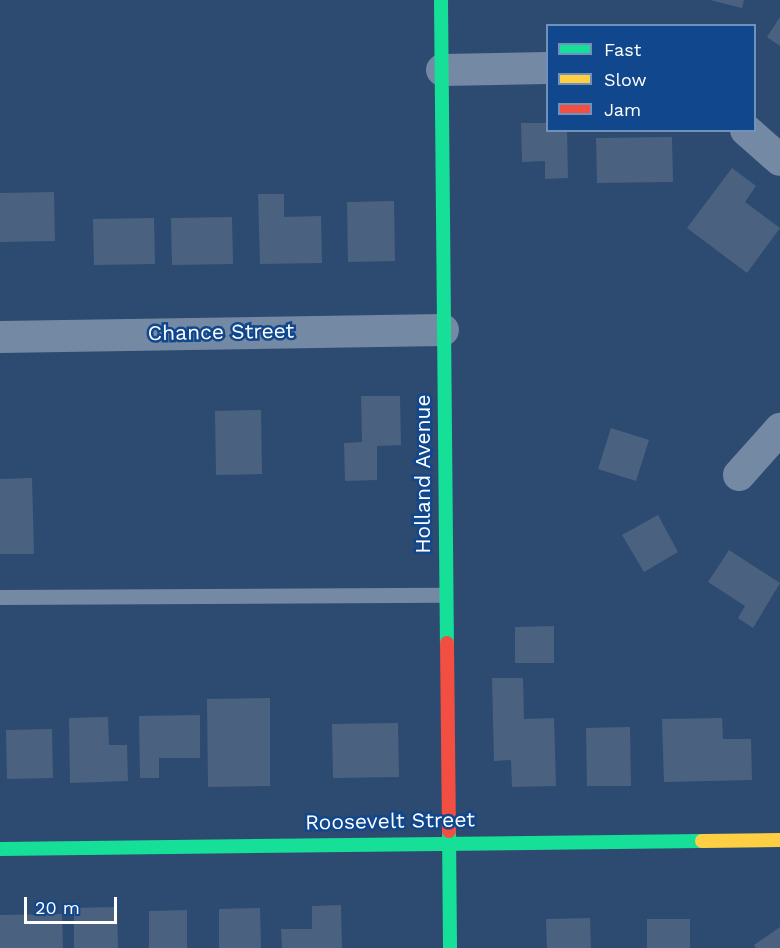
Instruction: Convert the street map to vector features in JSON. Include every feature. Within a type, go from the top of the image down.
[{"type":"street","name":"Holland Avenue","points":[[441,0],[447,841],[450,948]]},
{"type":"street","points":[[442,70],[546,68]]},
{"type":"street","points":[[748,132],[780,160]]},
{"type":"street","name":"Chance Street","points":[[0,337],[443,330]]},
{"type":"street","points":[[739,476],[780,429]]},
{"type":"street","name":"Roosevelt Street","points":[[0,849],[447,841],[780,840]]},
{"type":"lane","points":[[0,597],[445,595]]},
{"type":"building","points":[[710,0],[744,0],[742,8]]},
{"type":"building","points":[[780,17],[780,46],[767,37]]},
{"type":"building","points":[[521,123],[546,123],[546,132],[567,132],[568,178],[545,179],[545,161],[522,162]]},
{"type":"building","points":[[672,137],[673,182],[597,183],[596,138]]},
{"type":"building","points":[[732,168],[756,186],[745,202],[780,228],[747,273],[687,228]]},
{"type":"building","points":[[54,192],[55,241],[0,242],[0,193]]},
{"type":"building","points":[[258,194],[284,194],[284,217],[321,216],[322,263],[260,264]]},
{"type":"building","points":[[394,201],[395,261],[348,262],[347,202]]},
{"type":"building","points":[[232,217],[233,264],[172,265],[171,218]]},
{"type":"building","points":[[154,218],[155,264],[94,265],[93,219]]},
{"type":"building","points":[[361,396],[400,396],[401,445],[377,446],[377,480],[345,481],[344,443],[362,442]]},
{"type":"building","points":[[261,410],[262,474],[216,475],[215,411]]},
{"type":"building","points":[[611,428],[649,440],[636,481],[598,469]]},
{"type":"building","points":[[32,478],[34,554],[0,554],[0,479]]},
{"type":"building","points":[[658,515],[678,552],[644,572],[622,535]]},
{"type":"building","points":[[729,550],[780,583],[753,628],[738,618],[745,606],[708,582]]},
{"type":"building","points":[[554,626],[554,663],[515,663],[515,627]]},
{"type":"building","points":[[492,678],[523,678],[524,719],[554,718],[556,786],[512,787],[511,760],[494,761]]},
{"type":"building","points":[[270,698],[270,786],[208,787],[207,699]]},
{"type":"building","points":[[200,715],[200,758],[159,758],[159,778],[140,778],[139,716]]},
{"type":"building","points":[[108,717],[109,745],[127,745],[128,781],[70,783],[69,718]]},
{"type":"building","points":[[722,718],[723,739],[751,739],[752,780],[664,782],[662,719]]},
{"type":"building","points":[[398,723],[399,777],[333,778],[332,724]]},
{"type":"building","points":[[630,727],[631,786],[587,786],[586,728]]},
{"type":"building","points":[[52,729],[53,778],[7,779],[6,730]]},
{"type":"building","points":[[341,905],[342,948],[282,948],[281,929],[312,929],[312,906]]},
{"type":"building","points":[[117,907],[118,948],[74,948],[74,908]]},
{"type":"building","points":[[260,908],[261,948],[219,948],[219,909]]},
{"type":"building","points":[[187,910],[187,948],[149,948],[149,911]]},
{"type":"building","points":[[62,914],[63,948],[0,948],[0,915]]},
{"type":"building","points":[[590,918],[591,948],[547,948],[546,919]]},
{"type":"building","points":[[647,919],[690,919],[690,948],[647,948]]},
{"type":"building","points":[[780,927],[780,948],[756,948],[754,945]]},
{"type":"traffic: fast","points":[[441,0],[447,643]]},
{"type":"traffic: fast","points":[[449,831],[450,948]]},
{"type":"traffic: fast","points":[[0,849],[702,841]]},
{"type":"traffic: slow","points":[[702,841],[780,840]]},
{"type":"traffic: jam","points":[[447,643],[449,831]]}]
